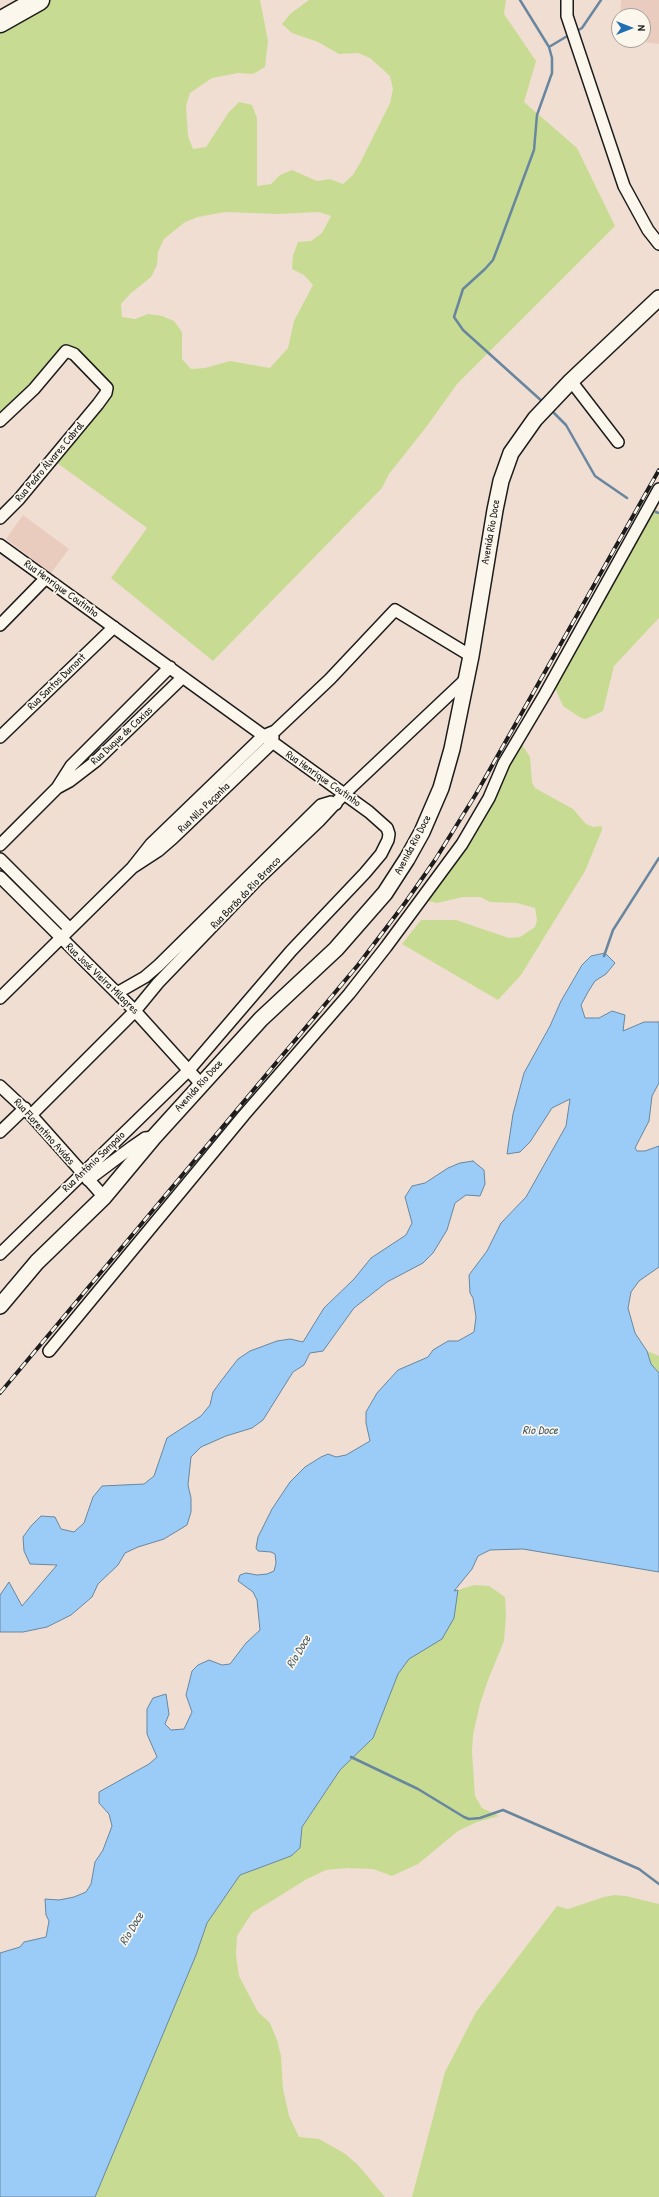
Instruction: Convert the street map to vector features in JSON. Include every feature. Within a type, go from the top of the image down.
[{"type":"highway","points":[[0,22],[39,0]]},
{"type":"street","points":[[567,0],[568,16],[624,186],[648,230],[659,244]]},
{"type":"street","name":"Avenida Rio Doce","points":[[0,1306],[37,1262],[104,1197],[154,1137],[261,1019],[336,949],[385,893],[422,832],[441,788],[452,749],[467,678],[500,481],[511,453],[535,419],[571,381],[657,305]]},
{"type":"street","name":"Rua Pedro Álvares Cabral","points":[[0,421],[34,390],[64,352],[70,351],[74,354],[105,384],[106,393],[98,404],[19,499],[0,518]]},
{"type":"street","points":[[571,381],[618,442]]},
{"type":"street","points":[[49,1351],[244,1115],[349,994],[386,947],[462,844],[489,798],[504,763],[545,694],[659,489]]},
{"type":"street","name":"Rua Henrique Coutinho","points":[[0,545],[344,794],[387,828],[389,836],[385,847],[365,873],[291,951],[189,1070]]},
{"type":"street","points":[[0,625],[46,578]]},
{"type":"street","points":[[268,740],[275,731],[330,679],[396,610],[471,656]]},
{"type":"street","name":"Rua Santos Dumont","points":[[0,737],[114,627]]},
{"type":"street","name":"Rua Duque de Caxias","points":[[0,845],[57,788],[71,766],[170,667]]},
{"type":"street","name":"Rua Duque de Caxias","points":[[57,788],[70,781],[96,761],[182,678]]},
{"type":"street","name":"Rua Barão do Rio Branco","points":[[0,1132],[28,1112],[135,1011],[158,983],[258,879],[336,804],[344,794],[467,678]]},
{"type":"street","name":"Rua Nilo Peçanha","points":[[0,998],[132,868],[158,851],[173,838],[268,740]]},
{"type":"street","points":[[117,993],[145,976],[159,965],[321,805],[331,802],[336,804]]},
{"type":"street","points":[[0,859],[70,929]]},
{"type":"street","name":"Rua José Vieira Milagres","points":[[0,877],[135,1011],[201,1084]]},
{"type":"street","name":"Rua Antônio Sampaio","points":[[0,1254],[85,1177],[189,1070]]},
{"type":"street","name":"Rua Florentino Avidos","points":[[0,1086],[28,1112],[104,1197]]},
{"type":"street","points":[[85,1177],[145,1138],[154,1137]]},
{"type":"shaded area","points":[[621,0],[659,0],[659,44],[651,43],[651,8],[620,8]]},
{"type":"shaded area","points":[[23,515],[69,549],[51,573],[6,539]]},
{"type":"green space","points":[[49,0],[260,0],[268,41],[265,67],[253,74],[238,73],[212,78],[190,93],[186,106],[188,136],[193,149],[206,147],[229,112],[239,102],[252,105],[257,118],[257,186],[271,184],[280,175],[292,170],[317,181],[330,179],[343,184],[353,175],[360,163],[390,103],[393,89],[390,76],[370,58],[358,53],[339,54],[318,42],[292,33],[282,24],[290,14],[309,0],[506,0],[504,14],[536,61],[524,102],[577,148],[615,226],[457,384],[427,426],[389,474],[382,488],[213,661],[111,578],[147,528],[53,460],[106,389],[64,355],[0,418],[0,32]],"holes":[[[225,212],[278,214],[319,212],[331,216],[322,233],[311,241],[298,242],[293,255],[292,269],[304,275],[313,285],[294,321],[288,348],[270,368],[230,361],[205,368],[191,369],[182,359],[182,332],[174,321],[162,316],[148,314],[135,319],[122,317],[121,304],[130,294],[151,277],[157,265],[158,252],[164,239],[185,222],[198,217]]]},
{"type":"green space","points":[[651,506],[659,512],[659,618],[614,666],[603,711],[586,719],[581,718],[563,706],[552,681]]},
{"type":"green space","points":[[519,740],[530,757],[532,782],[535,788],[573,809],[586,824],[593,827],[602,826],[602,830],[585,871],[521,975],[498,1000],[402,944],[421,920],[456,920],[509,938],[520,937],[535,927],[537,920],[535,908],[517,903],[490,902],[480,897],[463,897],[437,903],[423,900]]},
{"type":"green space","points":[[647,1351],[659,1356],[659,1373],[651,1364]]},
{"type":"green space","points":[[474,1585],[489,1586],[505,1597],[506,1616],[504,1641],[480,1704],[473,1735],[472,1752],[475,1796],[482,1808],[499,1816],[477,1822],[458,1831],[418,1864],[392,1876],[373,1869],[347,1868],[326,1870],[307,1879],[252,1913],[237,1936],[236,1955],[239,1976],[258,2012],[270,2023],[277,2040],[281,2056],[283,2089],[289,2116],[299,2137],[319,2139],[344,2153],[358,2165],[385,2197],[95,2197],[196,1955],[207,1923],[240,1875],[291,1856],[300,1848],[302,1827],[340,1770],[373,1738],[398,1674],[409,1659],[454,1618],[458,1590]]},
{"type":"green space","points":[[615,1895],[626,1896],[659,1904],[659,2197],[412,2197],[445,2072],[476,2012],[557,1906],[568,1909],[604,1897]]},
{"type":"water","name":"Rio Doce","points":[[605,953],[615,963],[606,974],[595,981],[588,992],[581,1005],[585,1018],[599,1018],[612,1011],[625,1015],[623,1031],[644,1022],[659,1022],[659,1083],[652,1096],[649,1121],[635,1148],[637,1151],[645,1151],[659,1146],[659,1267],[639,1281],[631,1292],[628,1308],[635,1333],[647,1351],[651,1364],[659,1373],[659,1572],[523,1549],[490,1550],[478,1556],[472,1569],[454,1591],[458,1590],[454,1618],[442,1639],[409,1659],[398,1674],[373,1738],[340,1770],[302,1827],[300,1848],[291,1856],[240,1875],[207,1923],[196,1955],[95,2197],[0,2197],[0,1953],[20,1947],[24,1942],[46,1937],[49,1921],[46,1915],[45,1899],[59,1900],[74,1897],[86,1892],[91,1884],[95,1862],[103,1850],[112,1826],[109,1814],[99,1803],[99,1792],[149,1764],[157,1757],[147,1734],[147,1709],[153,1698],[166,1694],[169,1714],[165,1724],[171,1730],[184,1729],[192,1712],[186,1695],[192,1671],[198,1665],[209,1660],[222,1665],[230,1664],[246,1643],[260,1630],[257,1600],[253,1592],[238,1581],[240,1575],[246,1573],[257,1575],[267,1574],[274,1571],[276,1563],[275,1554],[271,1552],[258,1551],[256,1548],[258,1537],[272,1509],[290,1482],[305,1467],[321,1457],[328,1454],[336,1457],[346,1455],[370,1441],[366,1423],[366,1412],[377,1393],[398,1370],[428,1357],[433,1350],[448,1341],[458,1341],[474,1332],[476,1317],[473,1298],[470,1293],[469,1275],[487,1251],[501,1223],[526,1197],[566,1126],[570,1099],[552,1108],[530,1142],[520,1152],[507,1154],[513,1114],[524,1073],[550,1026],[561,1001],[582,965],[591,956]]},
{"type":"water","points":[[473,1161],[484,1170],[485,1184],[480,1196],[466,1195],[455,1203],[447,1230],[433,1253],[423,1263],[387,1282],[354,1308],[323,1351],[310,1353],[304,1365],[293,1372],[263,1420],[252,1428],[226,1436],[201,1447],[191,1457],[188,1485],[191,1498],[191,1512],[187,1525],[164,1539],[138,1547],[125,1553],[118,1565],[98,1584],[92,1597],[71,1615],[47,1627],[23,1632],[0,1632],[0,1595],[9,1582],[22,1606],[57,1565],[30,1564],[24,1551],[23,1537],[41,1516],[55,1517],[61,1529],[74,1532],[84,1523],[93,1497],[102,1486],[144,1484],[154,1476],[167,1438],[201,1416],[210,1405],[213,1392],[238,1359],[250,1351],[277,1341],[290,1339],[303,1342],[324,1308],[354,1279],[371,1258],[406,1235],[412,1223],[405,1197],[412,1186],[425,1183],[448,1168],[460,1163]]},
{"type":"waterway","points":[[520,0],[549,47],[552,58],[552,73],[537,115],[534,150],[493,260],[463,289],[454,317],[463,330],[544,403]]},
{"type":"waterway","points":[[575,32],[582,28],[601,0]]},
{"type":"waterway","points":[[549,47],[569,35]]},
{"type":"waterway","points":[[550,409],[566,425],[595,476],[627,498]]},
{"type":"waterway","points":[[604,956],[613,930],[659,858]]},
{"type":"waterway","points":[[351,1757],[418,1789],[464,1817],[469,1819],[480,1818],[503,1810],[639,1869],[659,1884]]},
{"type":"railway","points":[[0,1393],[358,965],[405,903],[435,860],[476,794],[659,470]]}]
